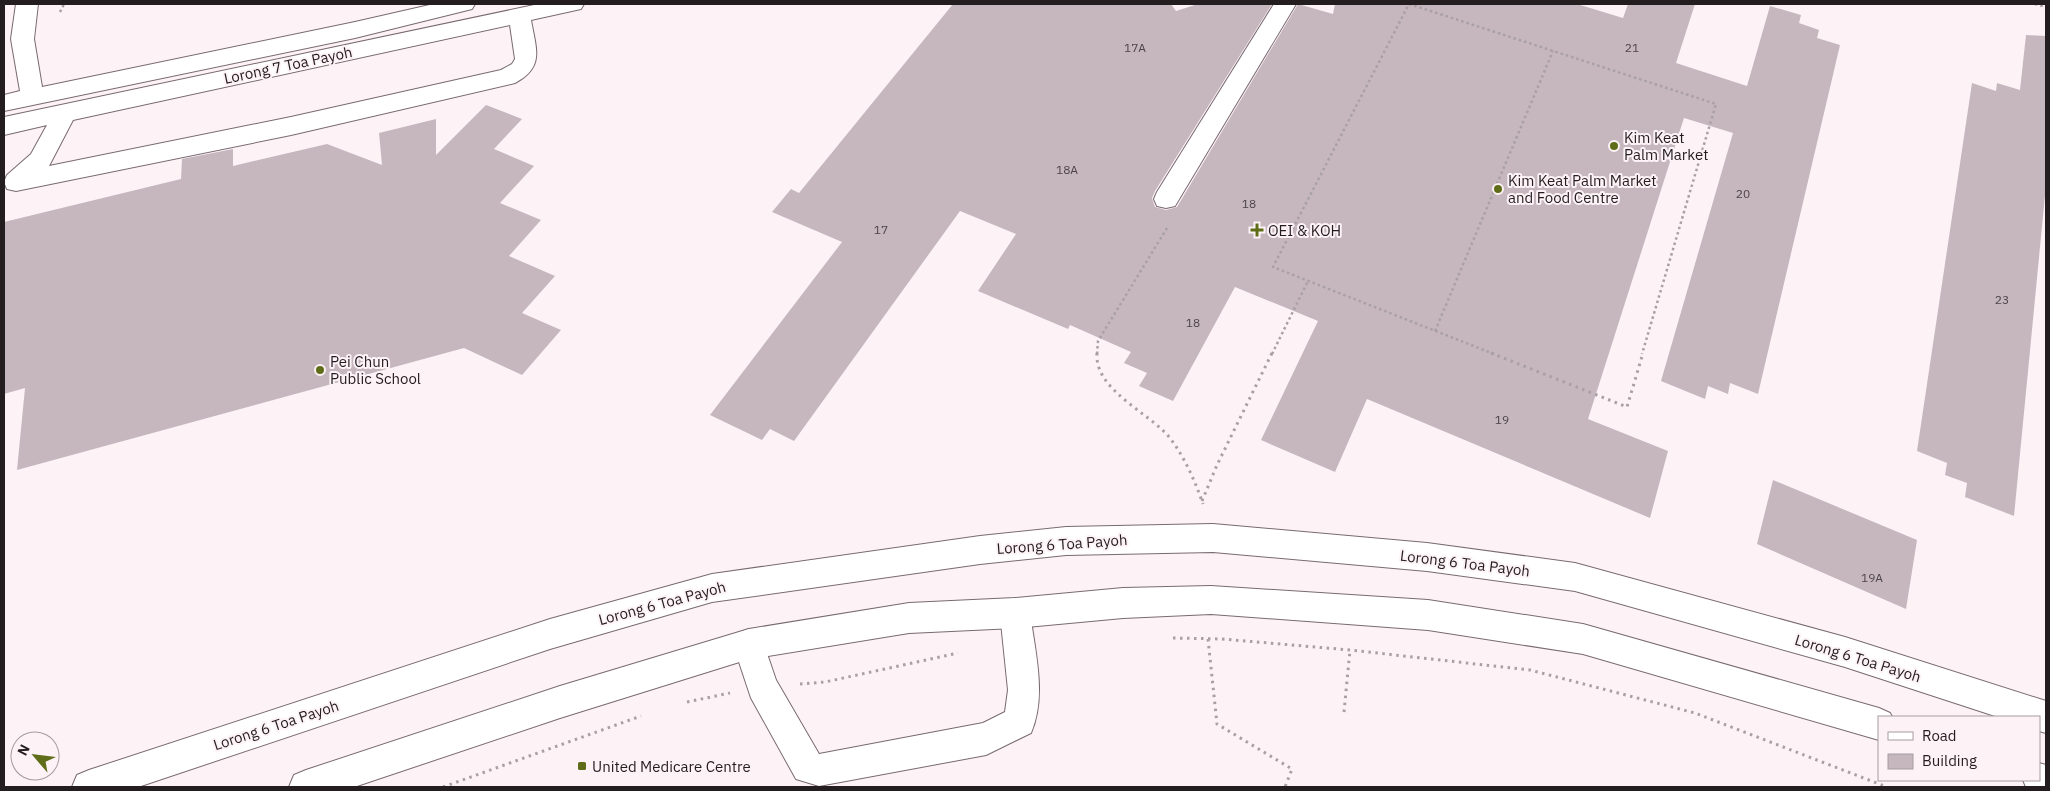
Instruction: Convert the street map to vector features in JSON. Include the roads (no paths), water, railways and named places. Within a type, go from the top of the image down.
[{"type":"main road","points":[[4,21],[11,4]]},
{"type":"main road","points":[[27,4],[22,26],[33,97]]},
{"type":"main road","name":"Lorong 7 Toa Payoh","points":[[4,103],[355,30],[464,4]]},
{"type":"main road","name":"Lorong 7 Toa Payoh","points":[[4,126],[63,115],[518,14],[573,4]]},
{"type":"main road","points":[[1166,199],[1285,4]]},
{"type":"main road","points":[[11,184],[291,126],[508,77],[520,70],[526,59],[518,14]]},
{"type":"main road","points":[[11,184],[42,160],[52,143],[63,115]]},
{"type":"main road","name":"Lorong 6 Toa Payoh","points":[[89,787],[550,634],[712,588],[980,550],[1066,541],[1213,538],[1427,557],[1575,577],[1845,652],[2046,717]]},
{"type":"main road","points":[[306,787],[560,702],[749,644],[909,618],[1015,613],[1123,603],[1211,600],[1428,615],[1583,639],[1878,724]]},
{"type":"main road","points":[[749,644],[762,687],[808,767],[819,770],[986,739],[1020,722],[1024,690],[1015,613]]},
{"type":"place","name":"Kim Keat Palm Market","points":[[1614,146]]},
{"type":"place","name":"Kim Keat Palm Market and Food Centre","points":[[1498,189]]},
{"type":"place","name":"OEI & KOH","points":[[1257,230]]},
{"type":"place","name":"Pei Chun Public School","points":[[320,370]]},
{"type":"place","name":"United Medicare Centre","points":[[582,766]]}]
